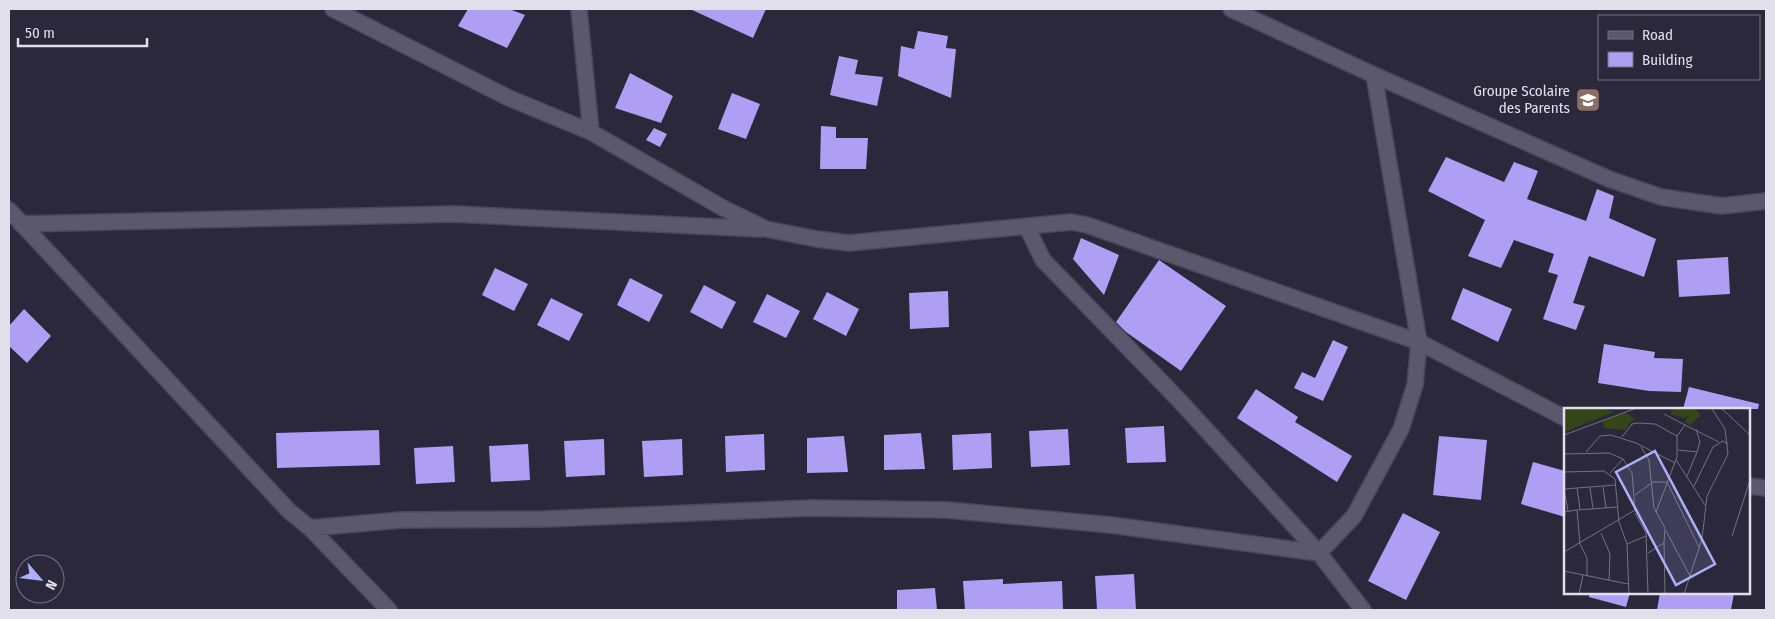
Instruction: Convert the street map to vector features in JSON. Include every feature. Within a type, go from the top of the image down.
[{"type":"street","points":[[333,9],[509,98],[591,132],[724,208],[766,229]]},
{"type":"street","points":[[579,9],[591,132]]},
{"type":"street","points":[[1231,9],[1374,75],[1609,178],[1661,197],[1722,206],[1766,201]]},
{"type":"street","points":[[1319,554],[1354,516],[1401,428],[1415,385],[1419,342],[1374,75]]},
{"type":"street","points":[[9,210],[289,511],[310,528],[389,610]]},
{"type":"street","points":[[21,224],[454,214],[766,229],[817,240],[849,243],[1071,222],[1087,225],[1419,342],[1564,417]]},
{"type":"street","points":[[1027,227],[1043,260],[1178,399],[1319,554],[1363,610]]},
{"type":"street","points":[[1750,486],[1766,488]]},
{"type":"street","points":[[310,528],[401,520],[545,519],[812,508],[947,510],[1111,525],[1319,554]]},
{"type":"building","points":[[468,9],[509,9],[525,15],[507,48],[458,26]]},
{"type":"building","points":[[690,9],[766,9],[753,38]]},
{"type":"building","points":[[918,31],[948,36],[946,48],[956,49],[951,98],[898,76],[901,46],[914,49]]},
{"type":"building","points":[[839,56],[858,60],[855,74],[883,77],[877,106],[830,95]]},
{"type":"building","points":[[630,73],[673,96],[661,123],[615,108]]},
{"type":"building","points":[[732,93],[760,104],[746,139],[718,129]]},
{"type":"building","points":[[821,126],[836,127],[836,138],[868,138],[866,169],[820,169]]},
{"type":"building","points":[[654,128],[667,134],[660,147],[646,140]]},
{"type":"building","points":[[1446,157],[1504,182],[1514,162],[1538,171],[1527,199],[1586,221],[1597,189],[1614,196],[1609,218],[1656,239],[1644,277],[1589,256],[1573,303],[1585,306],[1576,330],[1543,319],[1558,275],[1548,272],[1554,254],[1514,240],[1501,268],[1468,256],[1485,220],[1428,191]]},
{"type":"building","points":[[1081,238],[1119,255],[1104,295],[1073,259]]},
{"type":"building","points":[[1728,257],[1730,294],[1679,297],[1677,260]]},
{"type":"building","points":[[1159,260],[1226,306],[1181,371],[1126,332],[1116,322]]},
{"type":"building","points":[[495,268],[528,284],[514,311],[482,295]]},
{"type":"building","points":[[630,278],[663,295],[649,322],[617,305]]},
{"type":"building","points":[[704,285],[736,302],[722,329],[690,312]]},
{"type":"building","points":[[1463,288],[1512,309],[1498,342],[1451,319]]},
{"type":"building","points":[[948,291],[949,327],[910,329],[909,293]]},
{"type":"building","points":[[827,292],[859,309],[846,336],[813,319]]},
{"type":"building","points":[[767,294],[800,311],[786,338],[753,322]]},
{"type":"building","points":[[551,298],[583,314],[569,341],[537,325]]},
{"type":"building","points":[[24,309],[51,336],[27,363],[9,346],[9,326]]},
{"type":"building","points":[[1333,340],[1348,347],[1323,401],[1294,388],[1302,372],[1315,378]]},
{"type":"building","points":[[1604,344],[1655,352],[1654,358],[1683,359],[1681,392],[1649,391],[1598,383]]},
{"type":"building","points":[[1689,387],[1759,404],[1758,409],[1683,408]]},
{"type":"building","points":[[1256,389],[1298,417],[1295,422],[1352,456],[1337,482],[1237,418]]},
{"type":"building","points":[[1164,426],[1166,462],[1127,463],[1125,428]]},
{"type":"building","points":[[1068,429],[1070,465],[1031,467],[1029,431]]},
{"type":"building","points":[[379,430],[380,465],[277,468],[276,433]]},
{"type":"building","points":[[921,433],[925,469],[884,470],[884,435]]},
{"type":"building","points":[[991,433],[992,468],[953,470],[952,435]]},
{"type":"building","points":[[764,434],[765,470],[726,472],[725,436]]},
{"type":"building","points":[[844,436],[848,472],[807,473],[807,438]]},
{"type":"building","points":[[1439,436],[1487,440],[1481,500],[1433,495]]},
{"type":"building","points":[[604,439],[605,475],[566,477],[564,441]]},
{"type":"building","points":[[682,439],[683,475],[644,477],[642,441]]},
{"type":"building","points":[[528,444],[530,480],[491,482],[489,446]]},
{"type":"building","points":[[453,446],[455,482],[416,484],[414,448]]},
{"type":"building","points":[[1533,462],[1564,471],[1564,517],[1521,504]]},
{"type":"building","points":[[1403,513],[1440,532],[1406,600],[1368,581]]},
{"type":"building","points":[[1134,574],[1136,610],[1097,610],[1095,576]]},
{"type":"building","points":[[1003,579],[1003,584],[1062,581],[1063,610],[965,610],[963,581]]},
{"type":"building","points":[[935,588],[937,610],[897,610],[897,590]]},
{"type":"building","points":[[1589,594],[1630,594],[1626,607],[1589,597]]},
{"type":"building","points":[[1660,594],[1734,594],[1731,610],[1657,610]]},
{"type":"place","name":"Groupe Scolaire des Parents","points":[[1588,100]]}]
